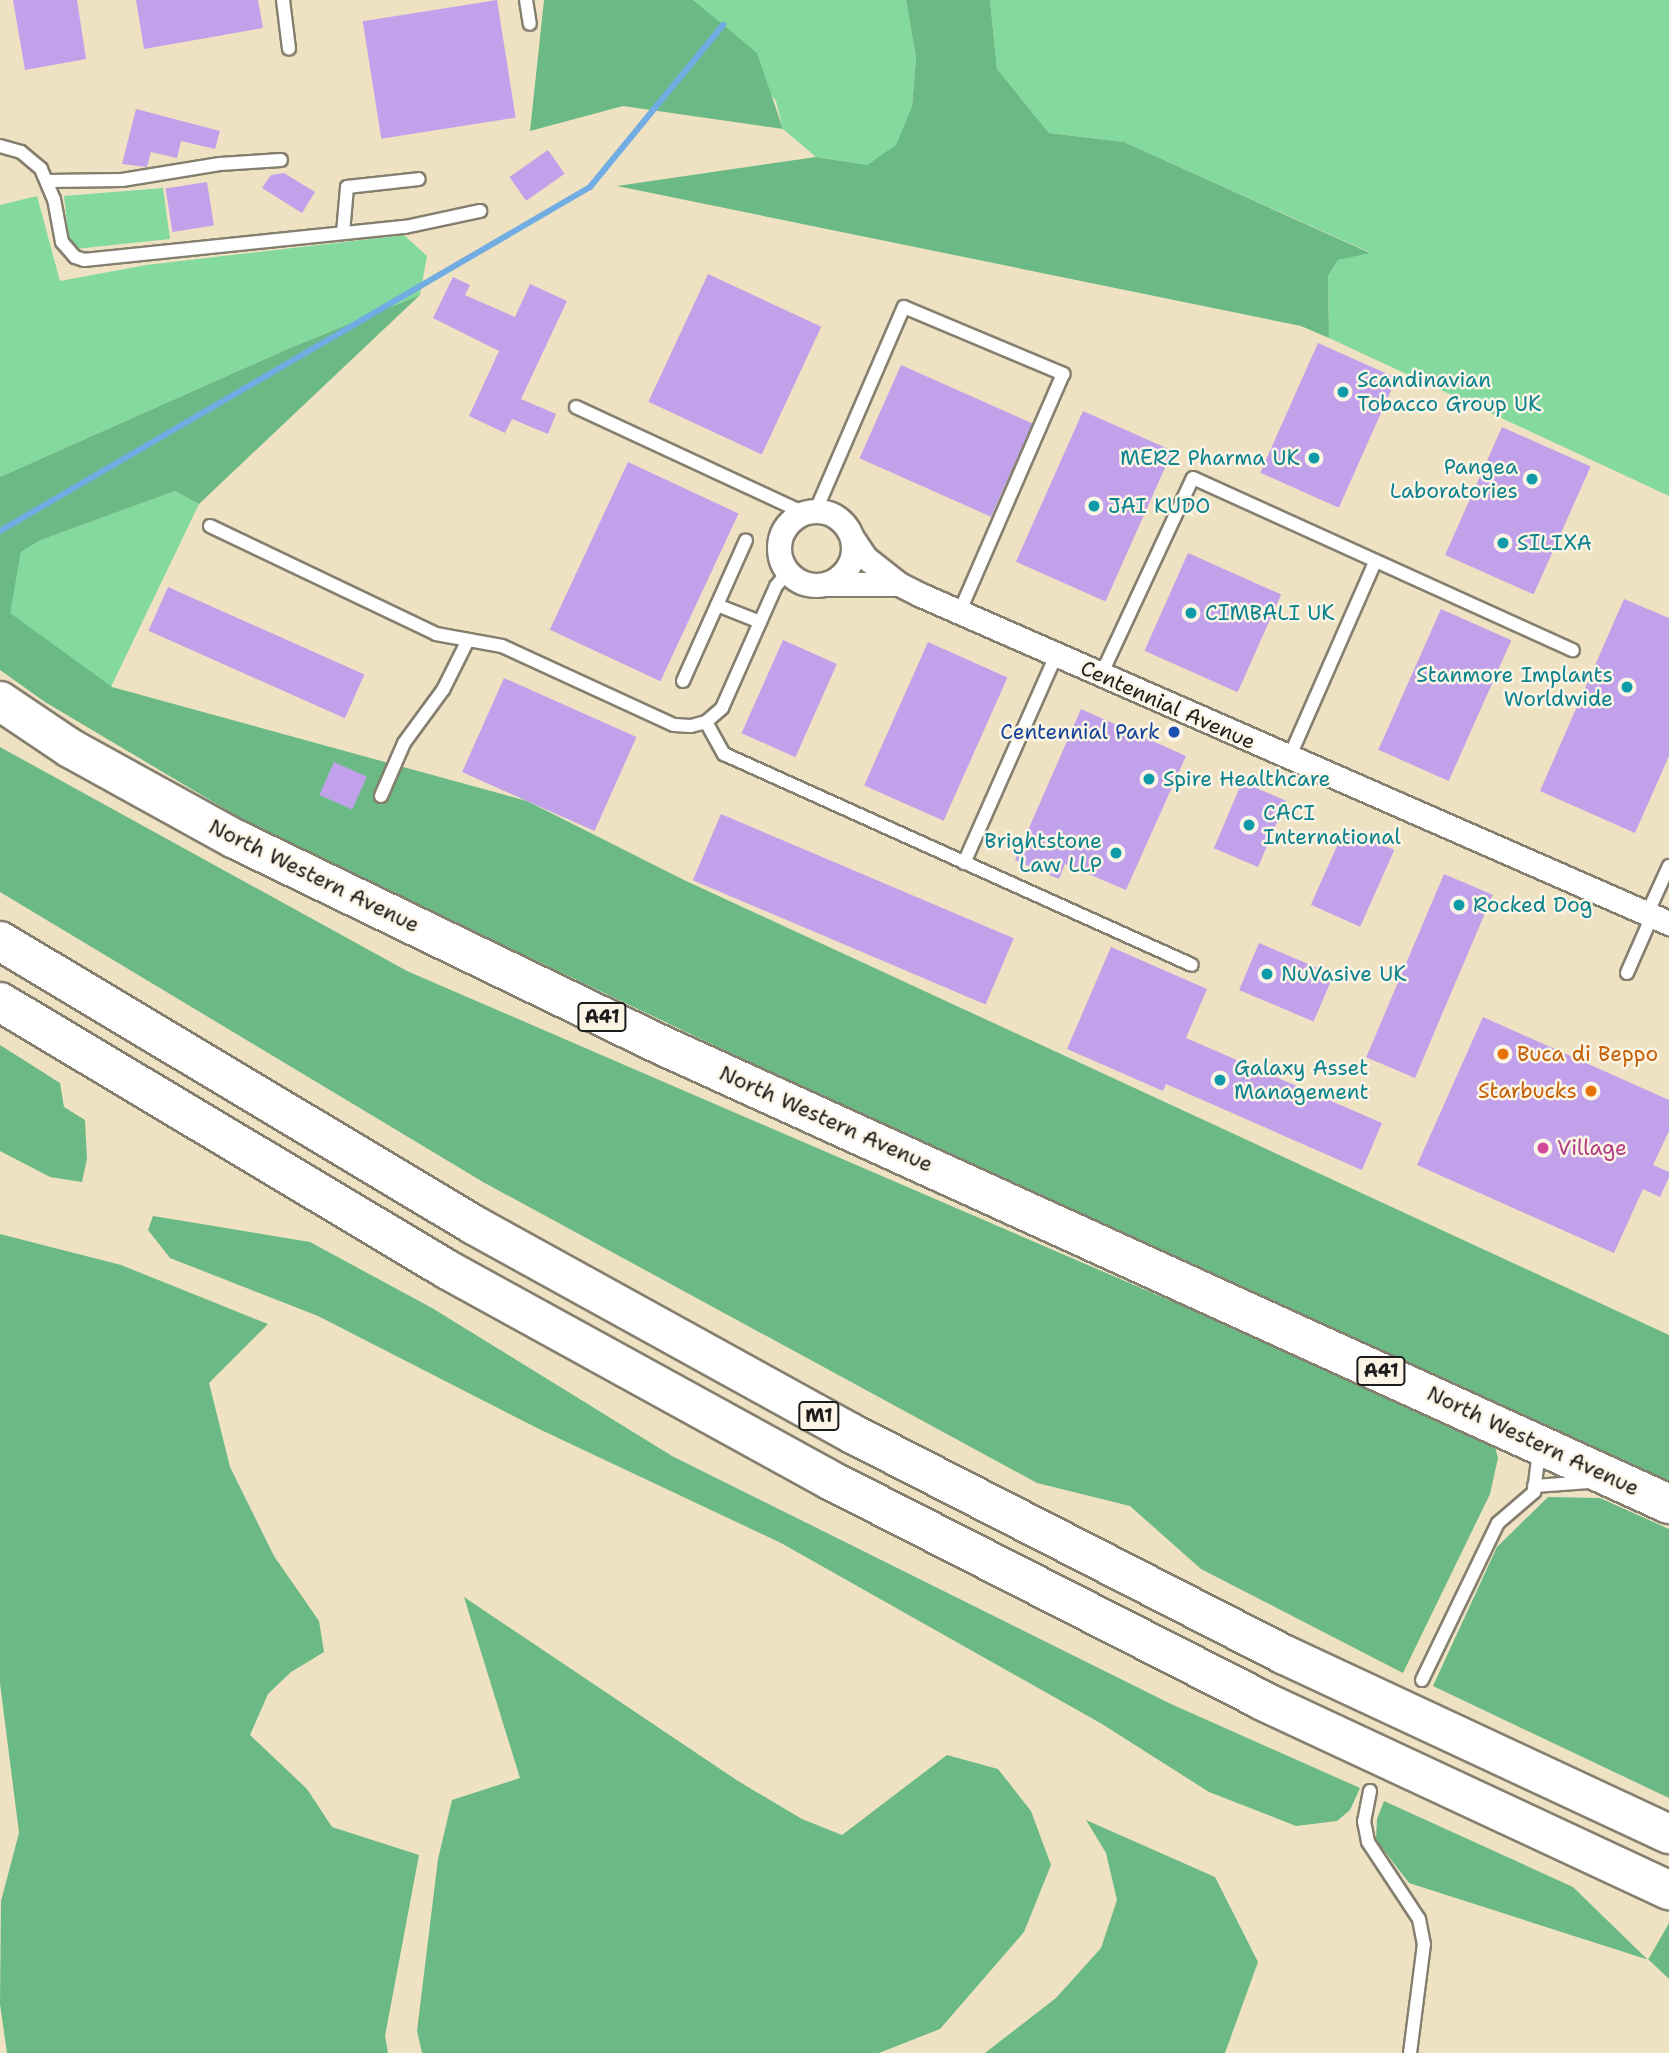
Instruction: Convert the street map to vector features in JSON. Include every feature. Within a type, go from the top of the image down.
[{"type":"highway","name":"North Western Avenue","points":[[0,701],[70,748],[235,839],[683,1055],[1669,1504]]},
{"type":"highway","name":"M1","points":[[0,941],[274,1108],[755,1382],[1285,1655],[1669,1834]]},
{"type":"highway","name":"M1","points":[[0,1002],[460,1277],[828,1479],[1264,1701],[1669,1890]]},
{"type":"street","points":[[810,512],[839,518],[866,558],[899,584],[805,583],[788,572],[782,562],[780,538],[785,527],[810,512]]},
{"type":"street","points":[[824,584],[836,580],[851,562],[853,539]]},
{"type":"street","name":"Centennial Avenue","points":[[899,584],[1289,758],[1656,917]]},
{"type":"lane","points":[[283,0],[289,49]]},
{"type":"lane","points":[[526,0],[530,24]]},
{"type":"lane","points":[[0,146],[34,161],[48,181],[62,242],[75,257],[84,260],[405,227],[480,211]]},
{"type":"lane","points":[[48,181],[122,180],[220,164],[281,160]]},
{"type":"lane","points":[[343,233],[347,187],[419,179]]},
{"type":"lane","points":[[576,407],[810,512],[904,307],[1063,373],[959,612]]},
{"type":"lane","points":[[1101,675],[1193,478],[1573,650]]},
{"type":"lane","points":[[210,526],[436,634],[502,646],[674,725],[706,722],[722,708],[776,586],[788,572]]},
{"type":"lane","points":[[683,681],[746,540]]},
{"type":"lane","points":[[1289,758],[1375,562]]},
{"type":"lane","points":[[717,606],[760,622]]},
{"type":"lane","points":[[381,796],[404,743],[443,690],[468,640]]},
{"type":"lane","points":[[964,863],[1056,654]]},
{"type":"lane","points":[[706,722],[724,754],[1192,965]]},
{"type":"lane","points":[[1627,972],[1656,917],[1669,866]]},
{"type":"lane","points":[[1422,1680],[1498,1524],[1534,1492],[1540,1445]]},
{"type":"lane","points":[[1534,1486],[1616,1479]]},
{"type":"lane","points":[[1370,1791],[1364,1821],[1367,1842],[1419,1919],[1423,1944],[1410,2053]]},
{"type":"green space","points":[[544,0],[693,0],[757,53],[783,129],[623,106],[530,131]]},
{"type":"green space","points":[[693,0],[906,0],[916,58],[912,106],[896,146],[867,165],[816,157],[783,129],[776,101]]},
{"type":"green space","points":[[906,0],[990,0],[997,69],[1049,133],[1124,142],[1370,253],[1338,260],[1328,276],[1329,338],[1301,326],[617,186],[816,157],[867,165],[896,145],[912,106],[916,58]]},
{"type":"green space","points":[[990,0],[1669,0],[1669,496],[1329,338],[1328,276],[1338,260],[1369,252],[1124,142],[1049,133],[997,69]]},
{"type":"green space","points":[[163,188],[170,239],[75,249],[69,239],[64,196]]},
{"type":"green space","points":[[37,196],[60,281],[146,265],[404,235],[427,256],[420,295],[290,348],[0,477],[0,205]]},
{"type":"green space","points":[[420,295],[199,504],[175,491],[41,540],[21,552],[10,613],[112,687],[527,801],[684,880],[1669,1335],[1669,1483],[804,1088],[257,828],[45,702],[0,670],[0,477],[290,348]]},
{"type":"green space","points":[[175,491],[199,504],[111,687],[9,613],[21,552],[41,540]]},
{"type":"green space","points":[[0,747],[407,971],[1493,1440],[1498,1458],[1490,1494],[1403,1673],[1201,1569],[1130,1506],[1037,1483],[483,1182],[0,892]]},
{"type":"green space","points":[[0,1045],[60,1083],[64,1107],[85,1120],[87,1159],[82,1182],[50,1177],[0,1151]]},
{"type":"green space","points":[[153,1216],[310,1242],[432,1308],[672,1456],[1171,1704],[1360,1788],[1350,1810],[1337,1821],[1296,1826],[1209,1792],[1102,1724],[781,1543],[539,1429],[318,1316],[170,1258],[148,1230]]},
{"type":"green space","points":[[0,1234],[121,1265],[268,1324],[209,1383],[230,1467],[274,1556],[319,1621],[324,1652],[291,1672],[268,1694],[250,1735],[307,1789],[332,1827],[419,1855],[385,2036],[388,2053],[7,2053],[0,2004],[1,1901],[19,1833],[0,1683]]},
{"type":"green space","points":[[1548,1497],[1600,1498],[1669,1529],[1669,1798],[1433,1686],[1497,1547]]},
{"type":"green space","points":[[464,1597],[738,1781],[802,1819],[842,1835],[947,1755],[998,1769],[1031,1811],[1051,1865],[1024,1932],[940,2029],[879,2053],[422,2053],[417,2031],[438,1859],[452,1800],[520,1778]]},
{"type":"green space","points":[[1384,1801],[1573,1887],[1648,1960],[1409,1883],[1376,1840],[1377,1819]]},
{"type":"green space","points":[[1086,1820],[1215,1877],[1258,1962],[1225,2053],[985,2053],[1056,1998],[1101,1948],[1117,1900],[1106,1853]]},
{"type":"green space","points":[[1669,1923],[1669,1979],[1648,1960]]},
{"type":"building","points":[[13,0],[77,0],[86,59],[25,70]]},
{"type":"building","points":[[136,0],[258,0],[263,28],[144,49]]},
{"type":"building","points":[[497,0],[516,118],[381,139],[363,21]]},
{"type":"building","points":[[136,109],[220,131],[215,149],[181,141],[177,158],[151,152],[147,167],[122,164]]},
{"type":"building","points":[[548,150],[565,174],[526,201],[509,177]]},
{"type":"building","points":[[284,173],[315,192],[302,213],[262,188],[271,175]]},
{"type":"building","points":[[207,182],[214,225],[172,232],[166,189]]},
{"type":"building","points":[[708,274],[821,327],[762,455],[648,402]]},
{"type":"building","points":[[453,277],[470,285],[465,295],[515,317],[530,284],[567,301],[521,399],[556,414],[548,434],[512,419],[505,433],[469,416],[499,351],[433,318]]},
{"type":"building","points":[[1318,343],[1397,378],[1339,508],[1260,473]]},
{"type":"building","points":[[901,365],[1033,424],[991,517],[860,458]]},
{"type":"building","name":"JAI KUDO","points":[[1083,411],[1173,451],[1105,602],[1016,562]]},
{"type":"building","points":[[1502,427],[1591,466],[1534,594],[1445,555]]},
{"type":"building","points":[[628,462],[739,514],[660,681],[550,630]]},
{"type":"building","points":[[1188,553],[1281,594],[1238,692],[1144,651]]},
{"type":"building","points":[[168,587],[364,674],[345,718],[148,631]]},
{"type":"building","name":"Stanmore Implants Worldwide","points":[[1624,599],[1669,618],[1669,756],[1635,833],[1540,791]]},
{"type":"building","points":[[1441,609],[1511,640],[1449,781],[1378,750]]},
{"type":"building","points":[[783,640],[837,664],[795,757],[742,733]]},
{"type":"building","points":[[928,642],[1007,677],[944,821],[864,785]]},
{"type":"building","points":[[504,678],[636,737],[595,831],[462,772]]},
{"type":"building","points":[[1081,709],[1186,756],[1126,890],[1065,864],[1059,879],[1015,860]]},
{"type":"building","points":[[334,762],[367,777],[352,810],[319,795]]},
{"type":"building","name":"CACI International","points":[[1242,782],[1286,801],[1258,867],[1214,848]]},
{"type":"building","points":[[721,814],[1014,938],[986,1005],[693,880]]},
{"type":"building","points":[[1345,828],[1394,850],[1360,927],[1311,905]]},
{"type":"building","points":[[1444,874],[1493,895],[1415,1078],[1366,1057]]},
{"type":"building","points":[[1259,943],[1334,975],[1314,1022],[1239,990]]},
{"type":"building","points":[[1111,947],[1207,989],[1186,1038],[1382,1123],[1362,1170],[1166,1084],[1163,1091],[1067,1049]]},
{"type":"building","name":"Village","points":[[1483,1017],[1669,1100],[1669,1131],[1653,1165],[1669,1172],[1669,1177],[1660,1197],[1643,1189],[1614,1253],[1417,1165]]},
{"type":"waterway","points":[[0,531],[590,187],[723,25]]},
{"type":"place","name":"Scandinavian Tobacco Group UK","points":[[1343,392]]},
{"type":"place","name":"MERZ Pharma UK","points":[[1314,458]]},
{"type":"place","name":"Pangea Laboratories","points":[[1532,479]]},
{"type":"place","name":"JAI KUDO","points":[[1094,506]]},
{"type":"place","name":"SILIXA","points":[[1503,543]]},
{"type":"place","name":"CIMBALI UK","points":[[1191,613]]},
{"type":"place","name":"Stanmore Implants Worldwide","points":[[1627,687]]},
{"type":"place","name":"Centennial Park","points":[[1174,732]]},
{"type":"place","name":"Spire Healthcare","points":[[1149,779]]},
{"type":"place","name":"CACI International","points":[[1249,825]]},
{"type":"place","name":"Brightstone Law LLP","points":[[1116,853]]},
{"type":"place","name":"Rocked Dog","points":[[1459,905]]},
{"type":"place","name":"NuVasive UK","points":[[1267,974]]},
{"type":"place","name":"Buca di Beppo","points":[[1503,1054]]},
{"type":"place","name":"Galaxy Asset Management","points":[[1220,1080]]},
{"type":"place","name":"Starbucks","points":[[1591,1091]]},
{"type":"place","name":"Village","points":[[1543,1148]]}]
